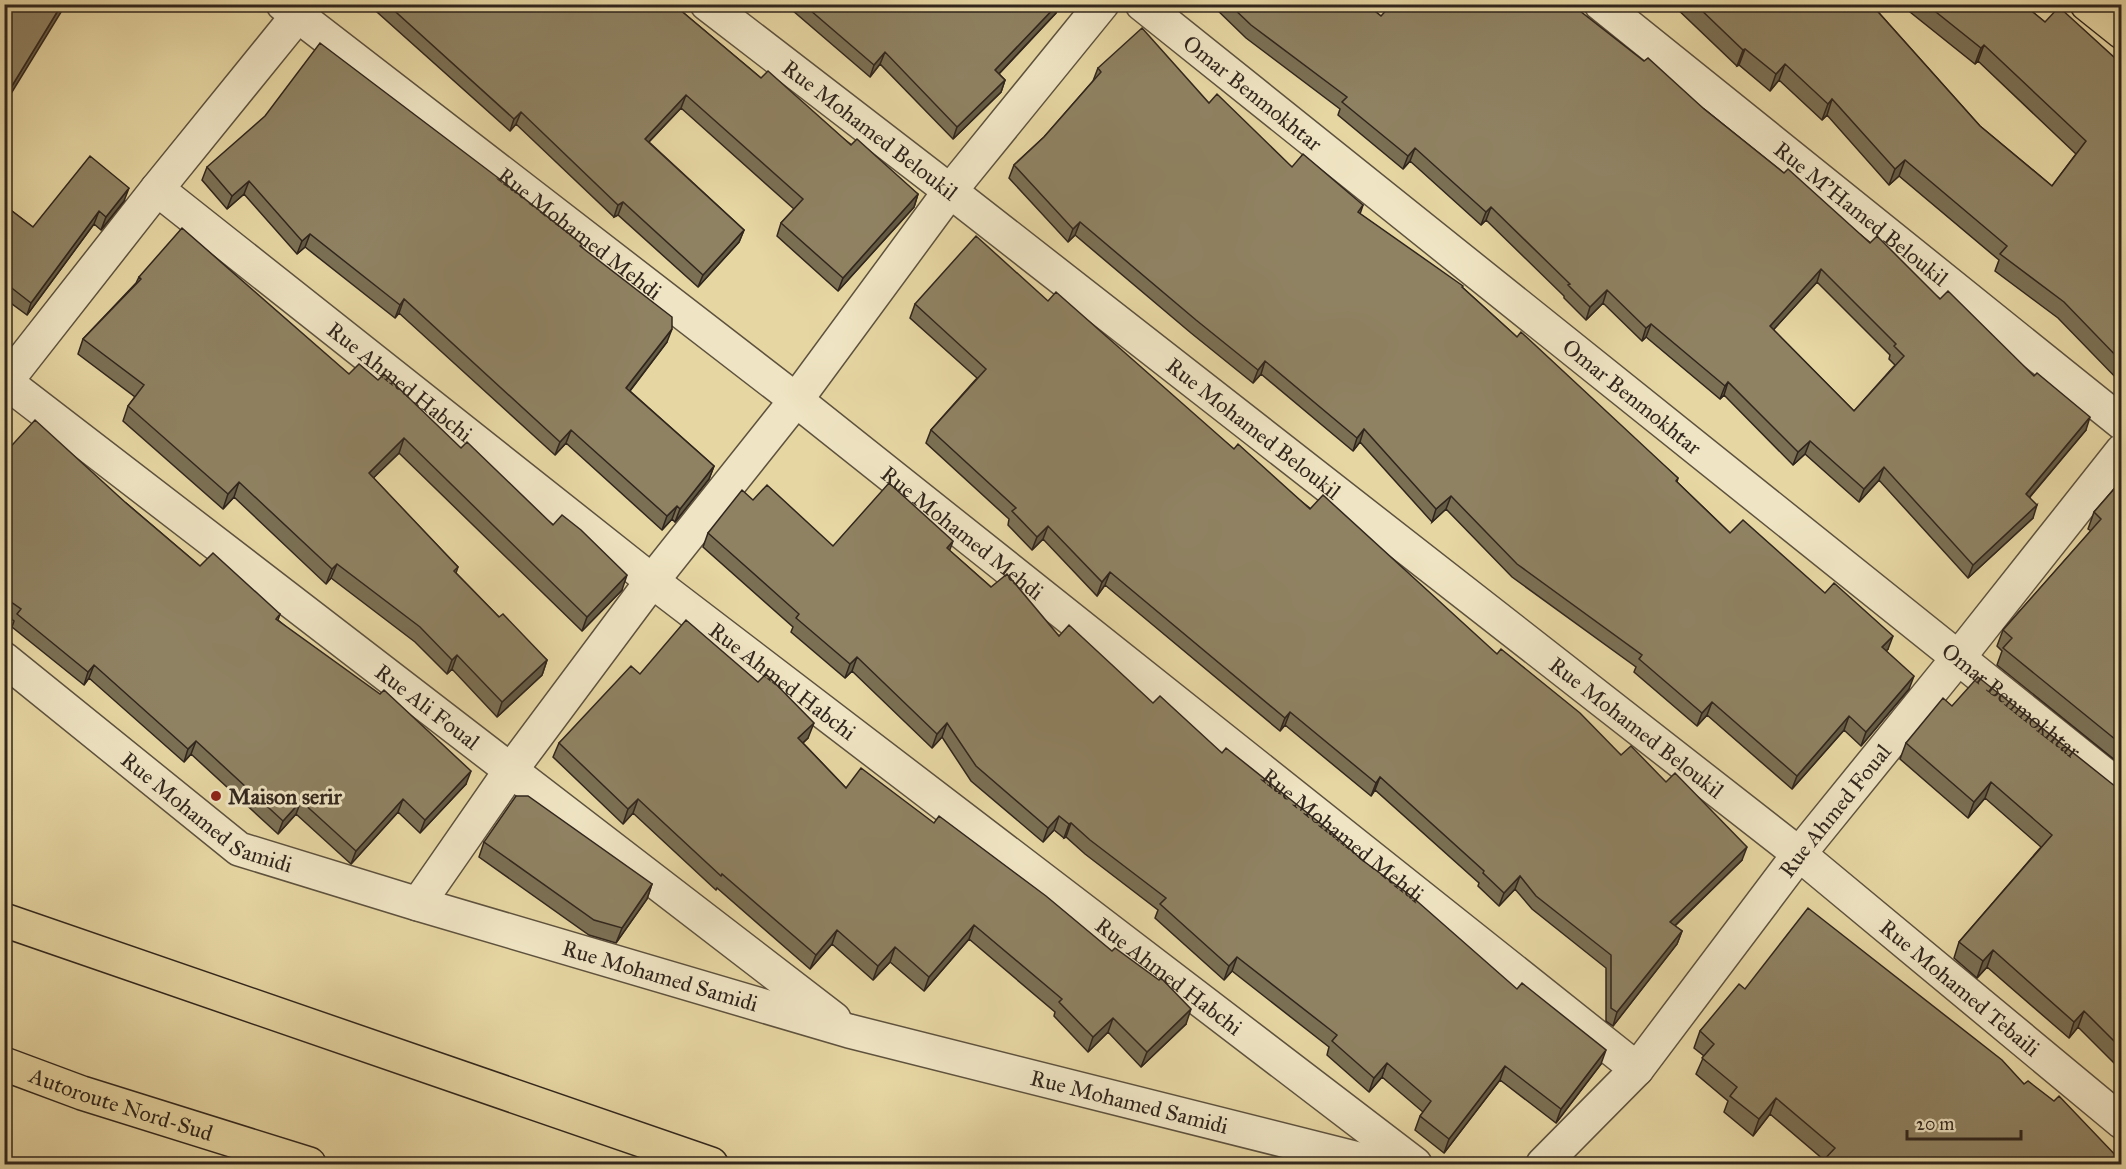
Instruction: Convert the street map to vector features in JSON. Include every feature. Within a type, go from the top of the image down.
[{"type":"main road","points":[[2086,4],[2121,32]]},
{"type":"main road","points":[[4,920],[711,1164]]},
{"type":"main road","name":"Autoroute Nord-Sud","points":[[4,1064],[82,1093],[309,1164]]},
{"type":"street","name":"Rue Mohamed Beloukil","points":[[707,4],[950,191],[1798,854]]},
{"type":"street","points":[[418,904],[511,770],[652,580],[796,400],[950,191],[1102,4]]},
{"type":"street","name":"Omar Benmokhtar","points":[[1142,4],[2121,789]]},
{"type":"street","name":"Rue M'Hamed Beloukil","points":[[1601,4],[2121,423]]},
{"type":"street","points":[[5,383],[158,189],[296,8]]},
{"type":"street","name":"Rue Mohamed Mehdi","points":[[296,8],[796,400],[1636,1069]]},
{"type":"street","name":"Rue Ahmed Habchi","points":[[158,189],[652,580],[1415,1164]]},
{"type":"street","name":"Rue Ali Foual","points":[[5,383],[849,1031]]},
{"type":"street","name":"Rue Ahmed Foual","points":[[1543,1164],[1636,1069],[1798,854],[1958,658],[2121,451]]},
{"type":"street","name":"Rue Mohamed Samidi","points":[[4,659],[239,849],[849,1031],[1378,1164]]},
{"type":"street","name":"Rue Mohamed Tebaili","points":[[1798,854],[2121,1122]]},
{"type":"building","points":[[4,4],[62,4],[4,99]]},
{"type":"building","points":[[387,4],[673,4],[761,78],[768,71],[851,145],[857,139],[918,194],[843,278],[781,223],[803,199],[686,95],[645,139],[744,230],[703,275],[623,202],[618,205],[521,112],[514,119]]},
{"type":"building","points":[[803,4],[1058,4],[995,70],[1005,80],[957,127],[885,52],[874,65]]},
{"type":"building","points":[[1229,4],[1366,4],[1381,16],[1392,4],[1571,4],[1644,61],[1648,58],[1704,109],[1784,173],[1788,169],[1870,243],[1877,236],[1940,299],[1948,291],[2034,376],[2037,373],[2090,417],[2026,494],[2037,505],[1973,565],[1884,467],[1864,489],[1810,441],[1798,452],[1728,382],[1725,386],[1651,324],[1646,328],[1607,290],[1590,307],[1568,285],[1570,284],[1491,207],[1486,212],[1415,148],[1408,156],[1342,102],[1347,97],[1251,25]],"holes":[[[1821,269],[1896,344],[1894,346],[1904,356],[1854,411],[1770,326]]]},
{"type":"building","points":[[1695,4],[1871,4],[1980,126],[2052,186],[2086,141],[1984,45],[1981,48],[1926,4],[2023,4],[2045,22],[2059,7],[2116,59],[2115,61],[2121,67],[2121,361],[2064,302],[2000,254],[2007,246],[1905,160],[1895,169],[1832,99],[1828,104],[1785,64],[1776,74],[1745,49],[1743,50]]},
{"type":"building","points":[[1142,28],[1209,103],[1217,94],[1292,167],[1303,154],[1363,205],[1358,212],[1463,286],[1517,337],[1521,332],[1678,478],[1676,481],[1730,533],[1743,520],[1825,593],[1834,583],[1893,636],[1882,647],[1914,676],[1866,732],[1849,716],[1797,776],[1712,702],[1702,713],[1639,659],[1642,655],[1517,564],[1451,496],[1436,509],[1364,429],[1357,438],[1265,361],[1258,370],[1080,222],[1073,229],[1014,165],[1044,137],[1101,72],[1098,68]]},
{"type":"building","points":[[320,43],[497,177],[582,244],[580,246],[672,317],[672,329],[626,388],[714,466],[680,509],[677,506],[667,516],[571,430],[560,442],[404,299],[400,305],[310,234],[302,241],[249,181],[232,196],[207,167],[265,116]]},
{"type":"building","points":[[90,156],[129,188],[106,217],[99,211],[31,303],[4,282],[4,205],[33,227]]},
{"type":"building","points":[[182,228],[349,374],[359,364],[378,380],[384,374],[461,448],[467,442],[553,525],[562,515],[581,530],[627,575],[587,617],[404,438],[369,473],[458,567],[454,571],[499,617],[503,614],[547,660],[502,702],[457,655],[452,660],[420,627],[337,564],[332,569],[239,482],[228,494],[128,406],[144,385],[83,339],[141,279],[139,277]]},
{"type":"building","points":[[976,236],[1048,301],[1056,292],[1234,449],[1238,444],[1310,509],[1323,495],[1497,654],[1501,649],[1580,713],[1621,755],[1631,746],[1666,782],[1675,773],[1747,847],[1670,922],[1682,931],[1617,1012],[1611,1008],[1611,955],[1536,896],[1520,876],[1504,893],[1483,873],[1484,871],[1380,777],[1376,783],[1290,712],[1285,718],[1110,572],[1102,582],[1048,526],[1037,537],[1012,511],[1016,508],[931,430],[986,369],[915,304]]},
{"type":"building","points":[[35,420],[126,503],[200,566],[213,553],[280,614],[276,619],[380,694],[384,690],[471,771],[425,820],[403,799],[356,851],[301,801],[283,821],[196,741],[188,749],[94,665],[88,672],[17,614],[21,609],[4,597],[4,454]]},
{"type":"building","points":[[2121,481],[2121,744],[2003,648],[2012,638],[2003,630],[2101,519],[2094,512]]},
{"type":"building","points":[[889,483],[953,541],[947,548],[991,587],[1007,574],[1059,636],[1069,625],[1153,703],[1160,696],[1222,753],[1226,748],[1330,831],[1362,860],[1410,895],[1517,989],[1522,983],[1606,1050],[1561,1109],[1505,1066],[1449,1139],[1420,1116],[1431,1101],[1387,1063],[1374,1078],[1332,1041],[1337,1035],[1237,957],[1229,966],[1160,904],[1166,898],[1071,823],[1069,824],[1059,816],[1048,828],[976,766],[947,723],[937,734],[857,657],[850,664],[796,618],[799,614],[708,533],[742,490],[753,500],[767,485],[833,546]]},
{"type":"building","points":[[686,620],[758,682],[766,674],[814,723],[798,738],[846,788],[861,768],[934,823],[939,816],[1046,896],[1112,951],[1115,948],[1159,980],[1161,978],[1191,1009],[1147,1052],[1113,1018],[1093,1037],[1059,1002],[1062,999],[974,925],[929,977],[895,947],[878,966],[837,930],[816,955],[722,874],[721,876],[638,799],[628,809],[559,743],[631,666],[640,674]]},
{"type":"building","points":[[1978,677],[2121,790],[2121,1048],[2084,1011],[2074,1022],[1993,950],[1983,961],[1959,942],[2052,835],[1991,782],[1974,802],[1906,743],[1943,698],[1952,706]]},
{"type":"building","points":[[516,796],[528,796],[652,884],[622,928],[594,920],[484,842]]},
{"type":"building","points":[[1808,908],[2002,1060],[2024,1084],[2028,1081],[2054,1101],[2059,1096],[2121,1161],[2121,1164],[1820,1164],[1835,1148],[1776,1098],[1759,1119],[1730,1096],[1737,1087],[1702,1058],[1714,1044],[1700,1031],[1739,984],[1745,989]]},
{"type":"place","name":"Maison serir","points":[[216,796]]}]
